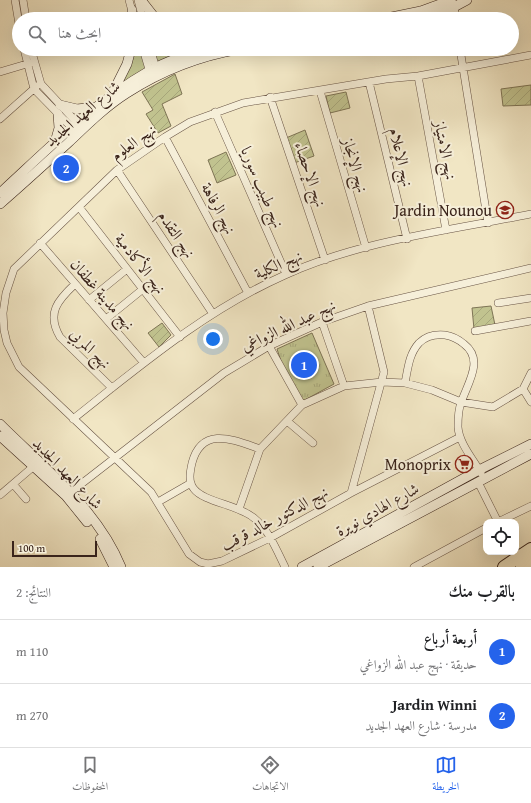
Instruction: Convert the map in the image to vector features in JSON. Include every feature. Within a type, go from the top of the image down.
[{"type":"highway","points":[[504,567],[531,549]]},
{"type":"highway","points":[[522,567],[531,561]]},
{"type":"main road","points":[[141,0],[150,12]]},
{"type":"main road","points":[[415,12],[452,2],[467,0]]},
{"type":"main road","points":[[433,12],[452,2]]},
{"type":"main road","points":[[111,96],[127,64],[129,56]]},
{"type":"main road","name":"شارع العهد الجديد","points":[[0,204],[78,128],[97,107],[111,96],[189,56]]},
{"type":"main road","name":"شارع العهد الجديد","points":[[0,193],[54,144],[154,73],[206,56]]},
{"type":"main road","points":[[54,144],[59,128],[59,109],[97,107]]},
{"type":"main road","name":"شارع العهد الجديد","points":[[0,424],[68,494],[105,536],[121,567]]},
{"type":"main road","name":"شارع العهد الجديد","points":[[0,436],[68,494],[100,540],[114,567]]},
{"type":"main road","name":"شارع الهادي نويرة","points":[[302,567],[479,470],[531,444]]},
{"type":"main road","name":"شارع الهادي نويرة","points":[[318,567],[531,454]]},
{"type":"street","points":[[15,0],[17,12]]},
{"type":"street","points":[[23,0],[25,12]]},
{"type":"street","points":[[129,0],[132,12]]},
{"type":"street","points":[[138,0],[141,12]]},
{"type":"street","points":[[452,2],[454,12]]},
{"type":"street","name":"نهج العلوم","points":[[114,457],[19,367],[7,344],[3,313],[9,281],[20,262],[117,170],[165,137],[190,122],[243,103],[369,82],[418,76],[531,55]]},
{"type":"street","points":[[25,56],[34,89],[59,109],[78,128]]},
{"type":"street","points":[[33,56],[41,84],[59,109]]},
{"type":"street","points":[[146,56],[154,73]]},
{"type":"street","points":[[151,56],[154,73]]},
{"type":"street","points":[[461,56],[488,222]]},
{"type":"street","points":[[0,72],[34,62]]},
{"type":"street","name":"نهج الامتياز","points":[[418,76],[446,230]]},
{"type":"street","name":"نهج الإعلام","points":[[369,82],[407,239]]},
{"type":"street","points":[[0,119],[41,84]]},
{"type":"street","name":"نهج الإنجاز","points":[[320,91],[366,248]]},
{"type":"street","name":"نهج الإحصاء","points":[[270,98],[325,260]]},
{"type":"street","name":"نهج طبيب سوريا","points":[[215,112],[286,274]]},
{"type":"street","name":"نهج الرفاهة","points":[[165,137],[248,293]]},
{"type":"street","name":"نهج التقدم","points":[[117,170],[213,314]]},
{"type":"street","name":"نهج الأكادمية","points":[[79,207],[180,337]]},
{"type":"street","name":"نهج الكلية","points":[[73,419],[144,363],[213,314],[248,293],[286,274],[325,260],[366,248],[446,230],[531,214]]},
{"type":"street","name":"نهج مدينة غطفان","points":[[40,243],[144,363]]},
{"type":"street","name":"نهج عبد الله الزواغي","points":[[68,494],[224,373],[269,346],[322,322],[368,306],[531,268]]},
{"type":"street","points":[[89,300],[127,269]]},
{"type":"street","name":"نهج المربي","points":[[75,284],[57,304],[53,322],[60,336],[112,388]]},
{"type":"street","points":[[106,320],[143,289]]},
{"type":"street","points":[[498,303],[531,298]]},
{"type":"street","points":[[351,493],[384,372],[368,306]]},
{"type":"street","points":[[475,331],[531,321]]},
{"type":"street","points":[[322,322],[344,386]]},
{"type":"street","points":[[405,383],[410,357],[415,348],[430,336],[439,334],[453,337],[466,345],[471,352],[474,361],[473,372],[458,413],[460,437],[479,470],[481,480],[497,519]]},
{"type":"street","points":[[269,346],[302,405]]},
{"type":"street","points":[[239,509],[260,449],[302,405],[344,386],[382,382],[405,383],[432,390],[461,402],[486,407],[493,406],[523,389],[531,373]]},
{"type":"street","points":[[523,389],[531,402]]},
{"type":"street","points":[[287,421],[313,443]]},
{"type":"street","name":"نهج الدكتور خالد قرقب","points":[[114,457],[151,492],[189,554],[200,562],[208,564],[222,561],[270,538],[351,493],[460,437]]},
{"type":"street","points":[[260,449],[228,438],[210,439],[203,443],[196,451],[190,473],[191,483],[194,490],[201,496],[239,509],[254,518],[270,538],[286,567]]},
{"type":"street","points":[[0,495],[34,466]]},
{"type":"street","points":[[158,502],[191,483]]},
{"type":"street","points":[[13,484],[26,499]]},
{"type":"street","points":[[504,519],[531,506]]},
{"type":"street","points":[[414,567],[483,530]]},
{"type":"green space","points":[[130,56],[178,56],[118,88]]},
{"type":"green space","points":[[175,74],[182,94],[162,104],[171,126],[158,133],[146,114],[153,110],[142,92]]},
{"type":"green space","points":[[531,85],[531,105],[503,106],[501,89]]},
{"type":"green space","points":[[346,92],[350,108],[330,113],[326,96]]},
{"type":"green space","points":[[305,130],[314,156],[294,163],[286,138]]},
{"type":"green space","points":[[226,152],[236,175],[217,183],[208,160]]},
{"type":"green space","points":[[491,306],[495,325],[474,329],[472,308]]},
{"type":"green space","points":[[162,323],[171,335],[159,347],[148,333]]},
{"type":"green space","points":[[312,333],[334,384],[303,401],[283,367],[277,349]]},
{"type":"place","name":"Jardin Winni","points":[[66,168]]},
{"type":"place","name":"Jardin Nounou","points":[[505,210]]},
{"type":"place","name":"أربعة أرباع","points":[[304,365]]},
{"type":"place","name":"Monoprix","points":[[464,464]]}]
